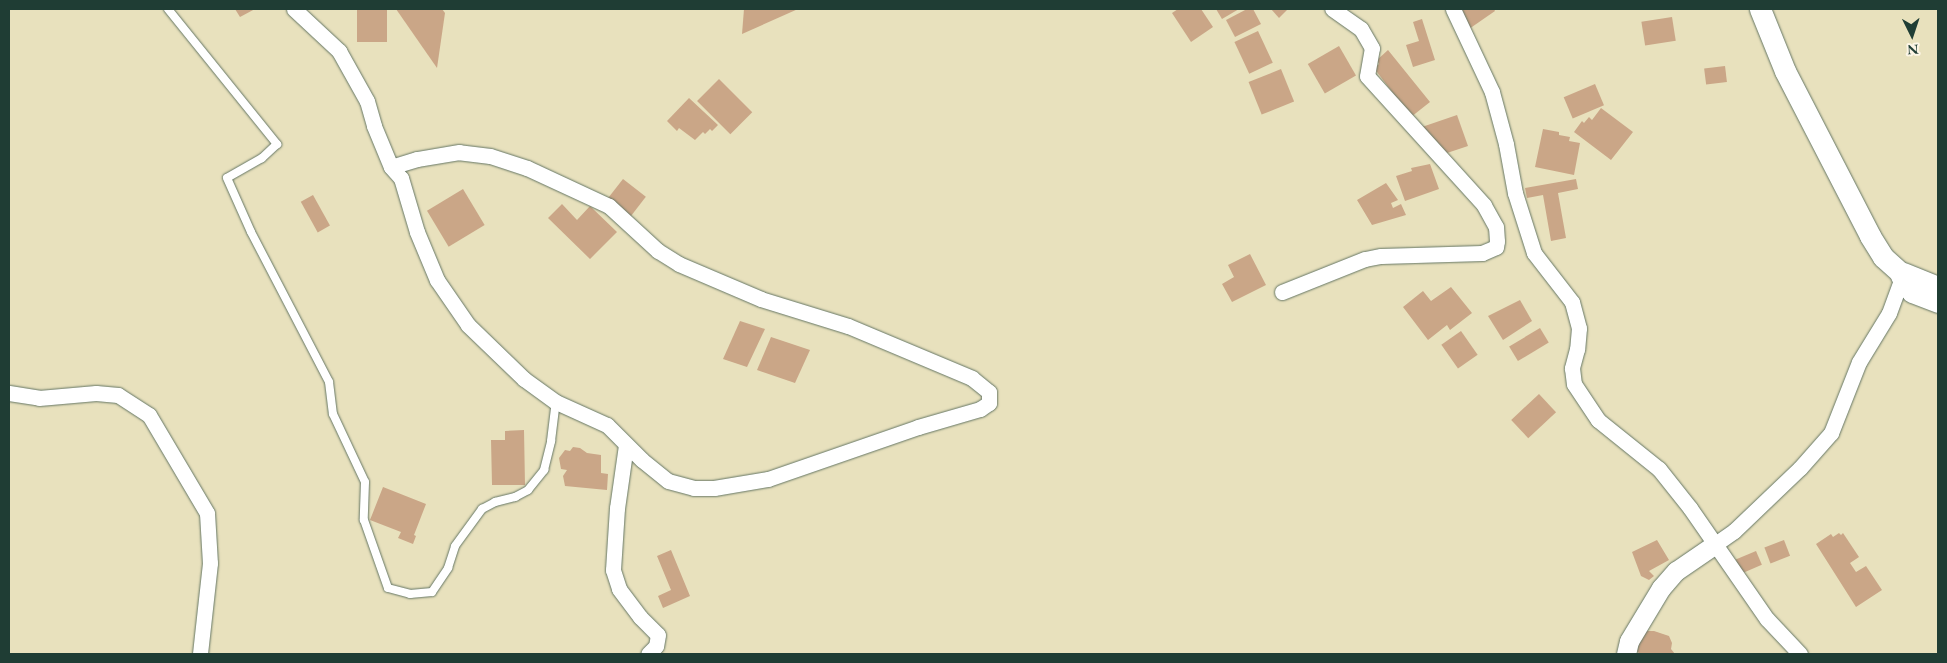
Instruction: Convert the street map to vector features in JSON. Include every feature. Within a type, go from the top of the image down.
[{"type":"highway","points":[[1903,275],[1938,289]]},
{"type":"main road","points":[[1760,9],[1785,71],[1826,156],[1870,236],[1883,257],[1903,275],[1912,292],[1938,302]]},
{"type":"street","points":[[294,9],[339,51],[367,101],[374,126],[390,167],[401,178],[422,246],[437,280],[479,338],[524,379],[556,402],[607,425],[626,445],[668,480],[694,488],[724,486],[768,479],[918,427],[980,409],[988,403],[990,392],[972,378],[907,349],[848,326],[761,299],[679,264],[658,251],[609,206],[528,168],[490,156],[459,152],[417,159],[390,167]]},
{"type":"street","points":[[1282,292],[1365,259],[1381,256],[1482,254],[1496,248],[1496,227],[1484,205],[1367,76],[1372,48],[1360,29],[1332,9]]},
{"type":"street","points":[[1453,9],[1492,92],[1506,144],[1515,194],[1534,253],[1572,302],[1579,328],[1577,349],[1572,368],[1574,384],[1598,420],[1659,469],[1690,508],[1714,545],[1768,619],[1800,654]]},
{"type":"street","points":[[1626,654],[1629,641],[1641,620],[1661,588],[1676,571],[1734,531],[1800,468],[1831,433],[1859,362],[1889,313],[1903,275]]},
{"type":"street","points":[[9,393],[39,398],[96,393],[118,395],[149,415],[207,513],[210,563],[200,654]]},
{"type":"street","points":[[626,445],[617,508],[613,570],[619,589],[640,617],[658,635],[656,646],[648,654]]},
{"type":"lane","points":[[168,9],[277,144],[262,158],[227,178],[250,232],[329,382],[333,414],[365,482],[364,520],[388,588],[410,594],[432,592],[448,568],[455,546],[482,508],[495,502],[515,497],[528,490],[544,470],[551,441],[556,402]]},
{"type":"building","points":[[235,9],[255,9],[240,17]]},
{"type":"building","points":[[357,9],[387,9],[387,42],[357,42]]},
{"type":"building","points":[[396,9],[442,9],[445,13],[437,68]]},
{"type":"building","points":[[744,9],[798,9],[742,34]]},
{"type":"building","points":[[1178,9],[1201,9],[1213,27],[1191,42],[1172,13]]},
{"type":"building","points":[[1216,9],[1239,9],[1222,19]]},
{"type":"building","points":[[1247,9],[1253,9],[1261,24],[1235,37],[1226,20]]},
{"type":"building","points":[[1271,9],[1288,9],[1279,18]]},
{"type":"building","points":[[1460,9],[1494,9],[1495,11],[1469,29]]},
{"type":"building","points":[[1672,17],[1676,41],[1645,46],[1641,22]]},
{"type":"building","points":[[1422,19],[1435,60],[1413,67],[1406,45],[1419,41],[1413,22]]},
{"type":"building","points":[[1258,31],[1273,63],[1249,74],[1234,42]]},
{"type":"building","points":[[1339,46],[1356,75],[1325,93],[1308,64]]},
{"type":"building","points":[[1388,50],[1430,102],[1411,117],[1374,68],[1379,64],[1377,60]]},
{"type":"building","points":[[1725,66],[1727,82],[1706,84],[1704,69]]},
{"type":"building","points":[[1281,69],[1294,101],[1262,115],[1249,82]]},
{"type":"building","points":[[719,79],[752,112],[730,134],[697,101]]},
{"type":"building","points":[[1595,84],[1604,105],[1573,118],[1564,97]]},
{"type":"building","points":[[689,98],[718,125],[712,131],[710,129],[705,134],[703,132],[695,140],[679,128],[677,131],[667,121]]},
{"type":"building","points":[[1601,108],[1633,132],[1611,160],[1574,132],[1582,121],[1584,123],[1589,117],[1592,120]]},
{"type":"building","points":[[1457,115],[1468,146],[1441,155],[1419,128]]},
{"type":"building","points":[[1543,129],[1559,132],[1559,135],[1570,137],[1569,141],[1580,143],[1574,175],[1535,167]]},
{"type":"building","points":[[1430,164],[1439,189],[1405,201],[1396,176],[1412,171],[1411,168]]},
{"type":"building","points":[[623,179],[646,197],[629,218],[606,200]]},
{"type":"building","points":[[1576,179],[1578,189],[1558,193],[1566,238],[1551,241],[1543,195],[1527,198],[1525,188]]},
{"type":"building","points":[[1386,183],[1398,200],[1391,203],[1393,208],[1401,204],[1406,215],[1372,225],[1357,200]]},
{"type":"building","points":[[463,189],[485,225],[449,247],[427,211]]},
{"type":"building","points":[[313,195],[330,226],[318,232],[301,202]]},
{"type":"building","points":[[562,204],[577,220],[590,206],[617,232],[590,259],[548,218]]},
{"type":"building","points":[[1250,254],[1266,285],[1232,302],[1222,284],[1234,277],[1228,265]]},
{"type":"building","points":[[1451,287],[1472,313],[1450,330],[1447,325],[1428,340],[1403,307],[1423,291],[1431,301]]},
{"type":"building","points":[[1520,300],[1532,321],[1503,340],[1488,316]]},
{"type":"building","points":[[740,321],[765,329],[747,367],[723,359]]},
{"type":"building","points":[[1540,328],[1549,343],[1518,361],[1509,347]]},
{"type":"building","points":[[1461,331],[1478,355],[1458,369],[1441,345]]},
{"type":"building","points":[[771,337],[810,350],[795,383],[757,370]]},
{"type":"building","points":[[1539,394],[1556,412],[1528,438],[1511,420]]},
{"type":"building","points":[[524,430],[525,485],[492,485],[491,440],[505,440],[505,431]]},
{"type":"building","points":[[573,447],[580,448],[587,453],[601,455],[601,473],[608,474],[607,490],[565,486],[563,476],[567,470],[561,469],[559,458],[565,450],[570,451]]},
{"type":"building","points":[[383,487],[426,504],[414,535],[416,536],[413,544],[398,538],[401,532],[370,520]]},
{"type":"building","points":[[1839,533],[1841,535],[1843,533],[1859,557],[1850,563],[1856,572],[1866,566],[1882,590],[1856,607],[1816,544],[1831,534],[1833,537]]},
{"type":"building","points":[[1657,540],[1669,560],[1649,571],[1654,576],[1649,580],[1641,576],[1632,552]]},
{"type":"building","points":[[1784,540],[1790,556],[1770,563],[1764,548]]},
{"type":"building","points":[[671,550],[690,596],[663,608],[658,596],[671,590],[657,556]]},
{"type":"building","points":[[1756,551],[1762,565],[1742,573],[1736,560]]},
{"type":"building","points":[[1645,631],[1654,631],[1669,636],[1672,643],[1671,649],[1675,654],[1640,654],[1634,648]]}]
